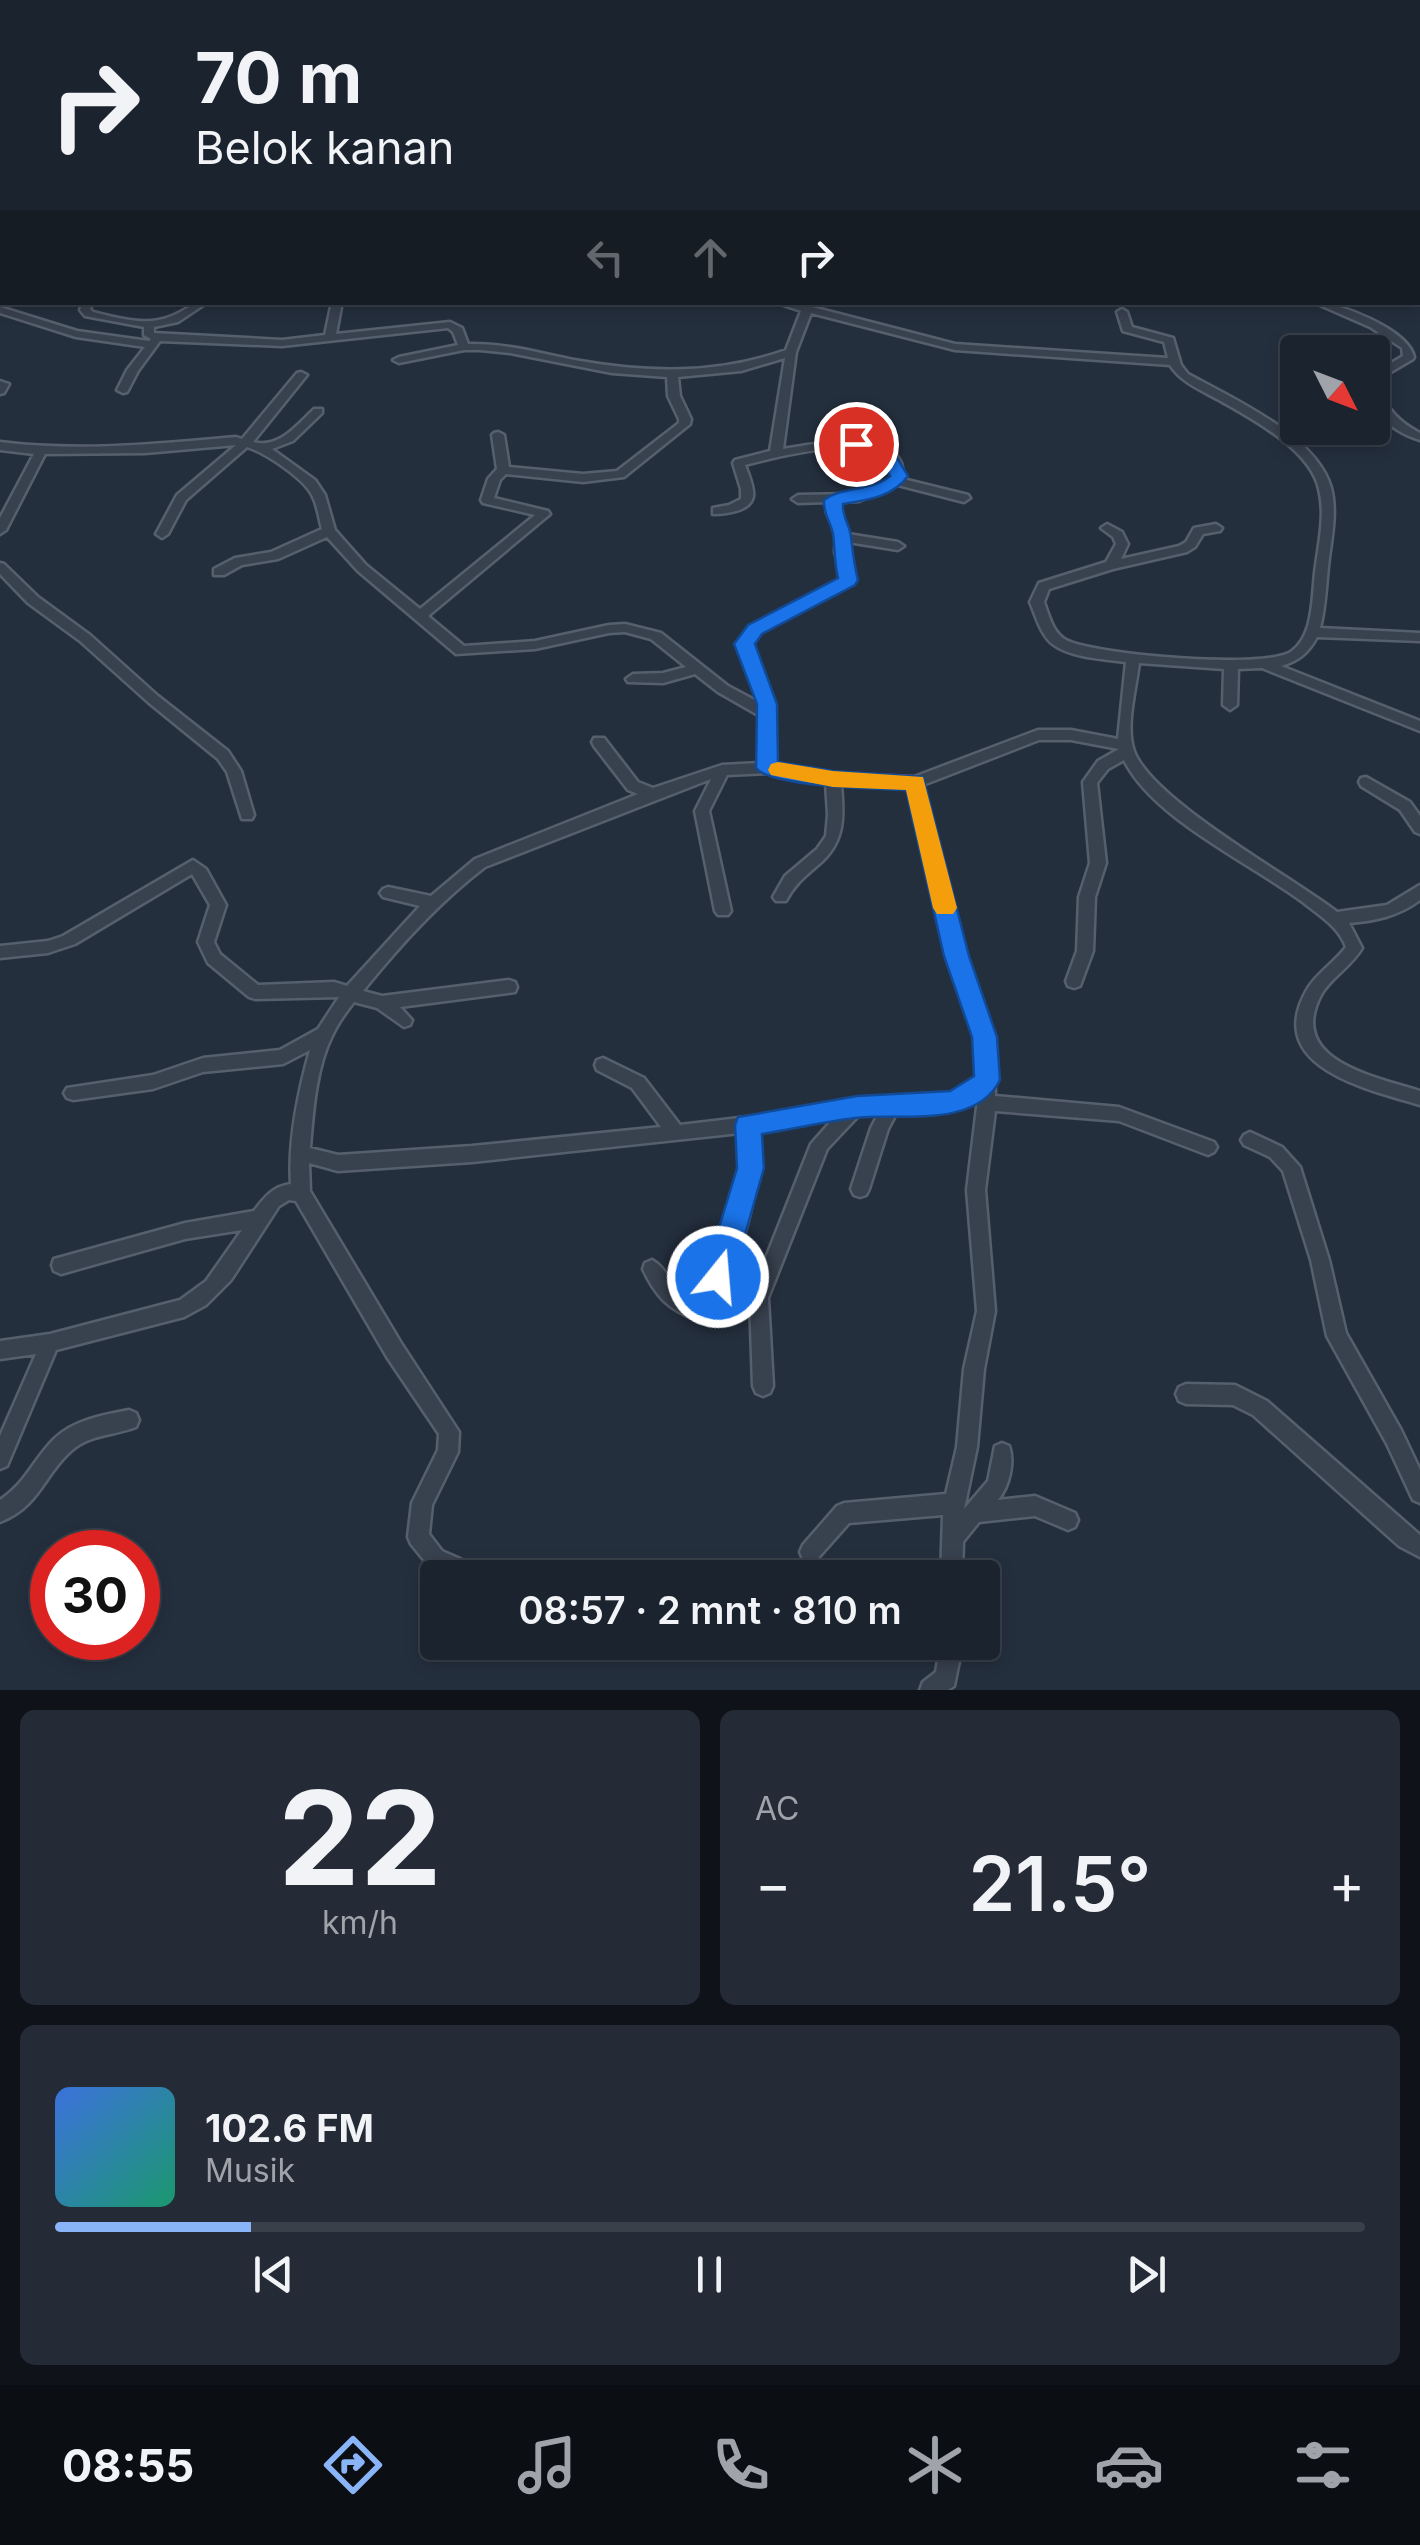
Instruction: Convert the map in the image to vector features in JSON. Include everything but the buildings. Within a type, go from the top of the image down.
[{"type":"street","points":[[86,305],[84,310],[88,314],[153,336]]},
{"type":"street","points":[[123,390],[153,336],[184,317],[195,305]]},
{"type":"street","points":[[330,336],[336,305]]},
{"type":"street","points":[[789,305],[954,347],[1174,362]]},
{"type":"street","points":[[1326,305],[1374,324],[1414,348],[1409,357],[1379,374],[1373,386],[1378,402],[1391,419],[1420,437]]},
{"type":"street","points":[[0,310],[66,332],[268,343],[450,325],[458,330],[464,347]]},
{"type":"street","points":[[776,452],[791,352],[807,310]]},
{"type":"street","points":[[1122,312],[1127,328],[1171,342],[1174,362],[1184,376],[1260,420],[1291,443],[1317,470],[1324,485],[1326,514],[1312,632],[1298,654],[1268,666]]},
{"type":"street","points":[[1151,316],[1154,334]]},
{"type":"street","points":[[399,360],[464,347],[499,348],[588,366],[672,375],[725,372],[791,352]]},
{"type":"street","points":[[162,534],[181,498],[246,443],[301,375]]},
{"type":"street","points":[[502,470],[583,478],[627,470],[685,422],[674,396],[672,375]]},
{"type":"street","points":[[263,448],[289,439],[318,410]]},
{"type":"street","points":[[421,615],[544,514],[486,500],[502,470],[498,435]]},
{"type":"street","points":[[0,446],[41,451],[246,443],[263,448],[311,484],[320,495],[329,530],[380,585],[466,652],[534,645],[626,628],[656,636],[696,669],[768,714]]},
{"type":"street","points":[[717,510],[734,508],[745,500],[749,486],[738,467],[740,461],[776,452],[871,444],[891,458],[897,480]]},
{"type":"street","points":[[0,530],[41,451]]},
{"type":"street","points":[[798,499],[859,498],[897,480],[964,498]]},
{"type":"street","points":[[767,768],[768,714],[761,680],[744,644],[755,630],[847,582],[842,537],[833,513],[834,500]]},
{"type":"street","points":[[1107,528],[1118,534],[1122,544],[1111,565]]},
{"type":"street","points":[[1216,528],[1198,530],[1191,544],[1183,549],[1047,584],[1039,592],[1037,602],[1047,626],[1062,645],[1133,658],[1268,666],[1420,726]]},
{"type":"street","points":[[220,572],[239,561],[274,556],[329,530]]},
{"type":"street","points":[[842,537],[898,546]]},
{"type":"street","points":[[0,567],[33,600],[85,638],[152,699],[224,755],[234,771],[247,816]]},
{"type":"street","points":[[1312,632],[1420,637]]},
{"type":"street","points":[[1133,658],[1126,748],[1143,779],[1173,807],[1272,871],[1334,918],[1354,948],[1310,998],[1304,1018],[1313,1055],[1339,1070],[1420,1098]]},
{"type":"street","points":[[1230,705],[1231,664]]},
{"type":"street","points":[[632,680],[663,678],[696,669]]},
{"type":"street","points":[[73,1093],[153,1082],[203,1065],[283,1057],[308,1046],[324,1034],[351,992],[456,881],[480,863],[650,793],[722,770],[767,768],[833,779],[915,782],[1038,735],[1126,748]]},
{"type":"street","points":[[599,742],[633,786],[650,793]]},
{"type":"street","points":[[1074,981],[1085,951],[1087,897],[1098,863],[1090,782],[1126,748]]},
{"type":"street","points":[[722,770],[702,811],[723,911]]},
{"type":"street","points":[[781,896],[785,885],[824,850],[832,837],[833,779]]},
{"type":"street","points":[[915,782],[956,956],[984,1037],[987,1080],[976,1190],[986,1311],[974,1369],[967,1446],[954,1504],[951,1560]]},
{"type":"street","points":[[1366,782],[1404,806],[1420,828]]},
{"type":"street","points":[[0,952],[48,947],[69,940],[192,866],[201,873],[218,905],[208,926],[206,942],[214,958],[240,983],[263,993],[334,989],[351,992],[382,1003],[404,1020]]},
{"type":"street","points":[[1334,918],[1393,909],[1410,903],[1420,891]]},
{"type":"street","points":[[388,893],[436,903]]},
{"type":"street","points":[[382,1003],[509,987]]},
{"type":"street","points":[[324,1034],[298,1172],[301,1193],[394,1350],[449,1432],[448,1452],[422,1503],[418,1537],[440,1560]]},
{"type":"street","points":[[603,1064],[638,1083],[675,1131]]},
{"type":"street","points":[[301,1153],[338,1163],[472,1154],[748,1125],[857,1107],[951,1102],[971,1094],[987,1080]]},
{"type":"street","points":[[987,1103],[1119,1114],[1208,1147]]},
{"type":"street","points":[[860,1189],[880,1128],[892,1105]]},
{"type":"street","points":[[763,1386],[759,1298],[820,1144],[857,1107]]},
{"type":"street","points":[[652,1269],[661,1288],[682,1306],[700,1310],[710,1301],[750,1168],[748,1125]]},
{"type":"street","points":[[1250,1140],[1276,1152],[1291,1167],[1320,1260],[1336,1336],[1394,1436],[1420,1493]]},
{"type":"street","points":[[0,1350],[50,1343],[184,1308],[201,1300],[220,1284],[258,1219],[280,1194],[301,1193]]},
{"type":"street","points":[[61,1265],[185,1231],[258,1219]]},
{"type":"street","points":[[0,1459],[50,1343]]},
{"type":"street","points":[[1186,1394],[1229,1394],[1260,1408],[1406,1539],[1420,1547]]},
{"type":"street","points":[[0,1512],[26,1492],[56,1448],[72,1434],[130,1420]]},
{"type":"street","points":[[953,1538],[997,1485],[1002,1453]]},
{"type":"street","points":[[810,1552],[844,1513],[954,1504]]},
{"type":"street","points":[[978,1512],[1035,1506],[1068,1520]]},
{"type":"street","points":[[931,1690],[946,1678],[949,1660]]},
{"type":"slow traffic","points":[[778,770],[833,779],[915,782],[945,908]]},
{"type":"route","points":[[718,1277],[750,1168],[748,1125],[857,1107],[951,1102],[971,1094],[987,1080],[984,1037],[956,956],[915,782],[833,779],[767,768],[767,704],[744,644],[755,630],[848,580],[841,552],[842,533],[832,508],[834,500],[868,495],[893,484],[899,476],[884,450],[871,444],[856,444]]}]
